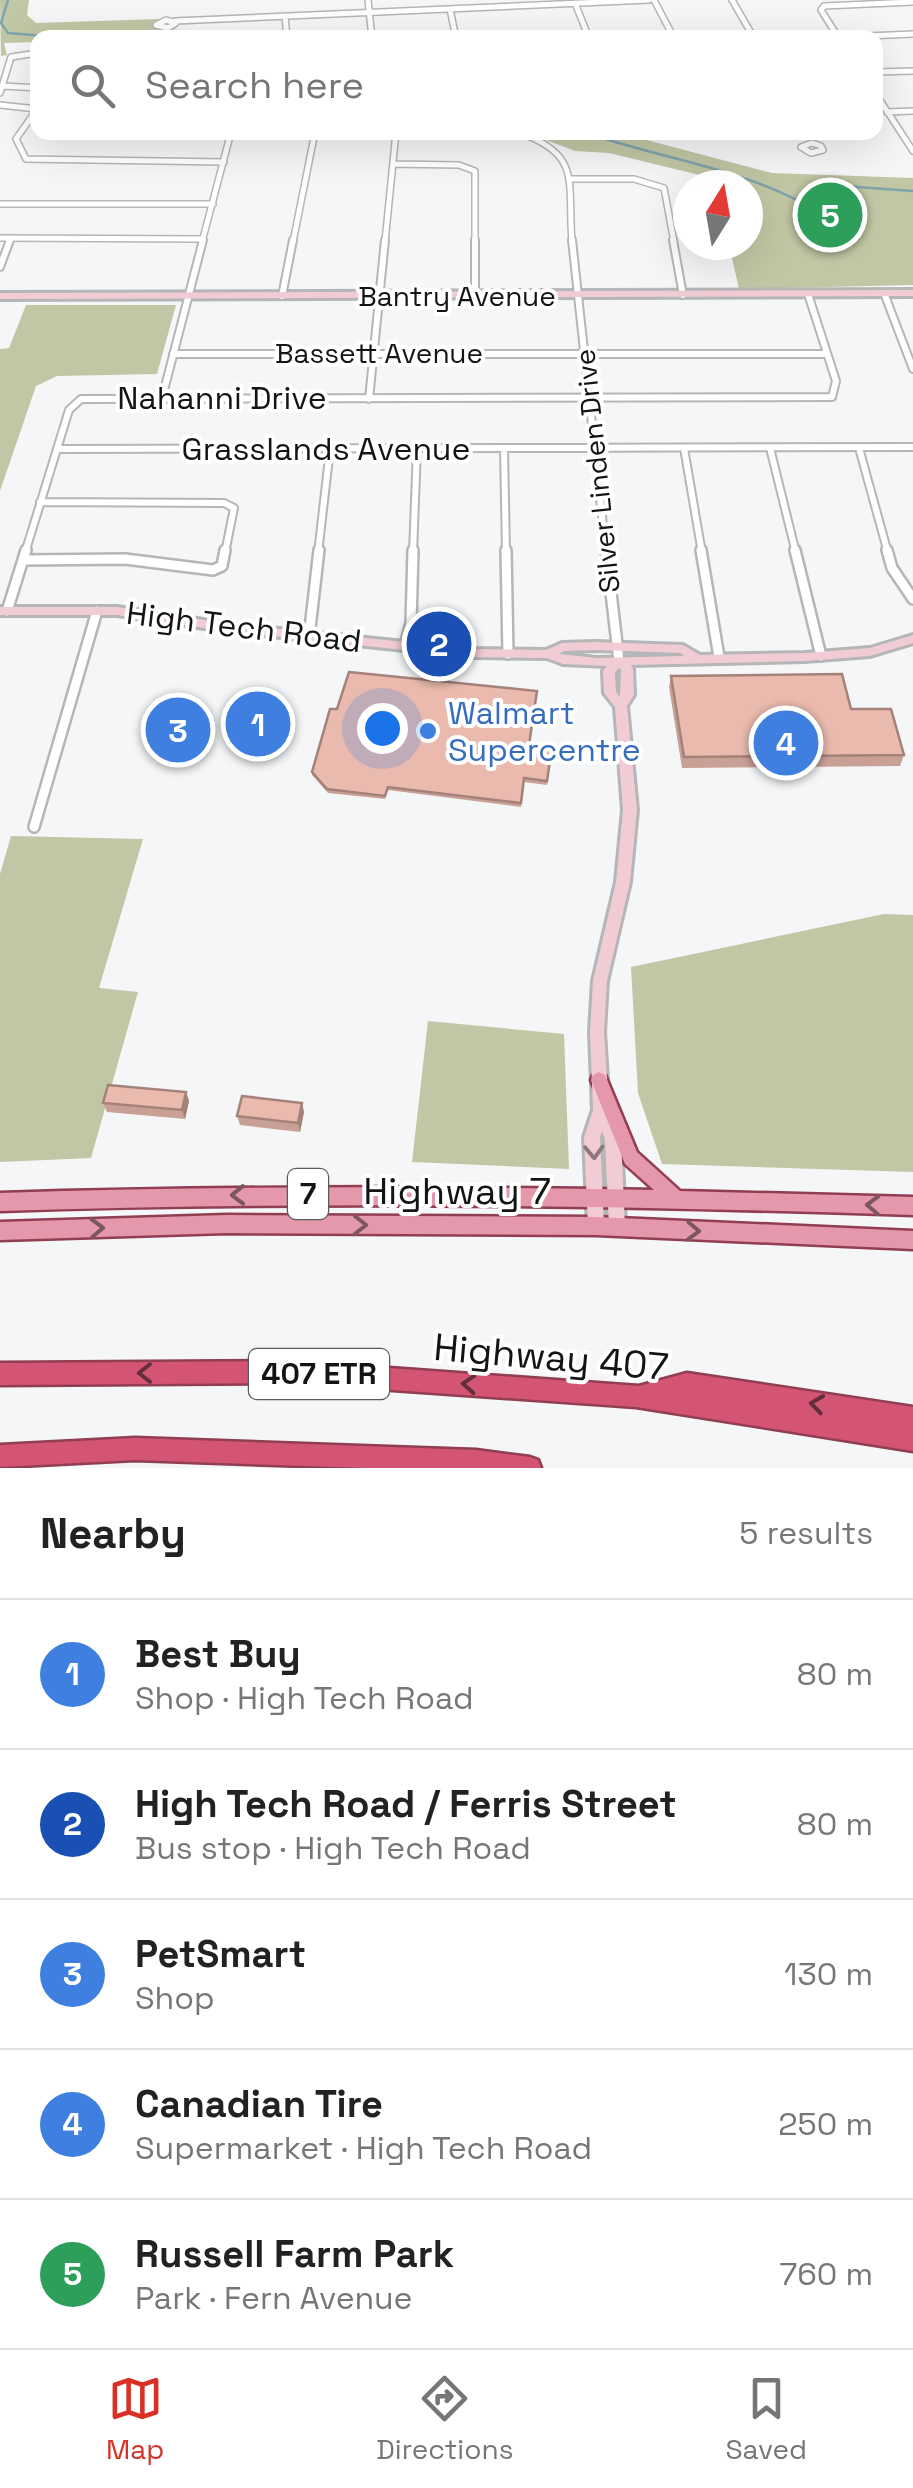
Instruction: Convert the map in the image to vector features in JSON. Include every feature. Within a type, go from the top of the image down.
[{"type":"highway","name":"Highway 407","points":[[0,1374],[294,1372],[636,1396],[913,1440]]},
{"type":"highway","points":[[636,1396],[687,1384],[913,1418]]},
{"type":"highway","points":[[0,1456],[135,1449],[476,1461],[530,1468]]},
{"type":"main road","points":[[599,1080],[631,1158],[674,1197]]},
{"type":"main road","name":"Highway 7","points":[[0,1202],[374,1193],[595,1194],[913,1206]]},
{"type":"main road","name":"Highway 7","points":[[0,1231],[227,1224],[596,1226],[913,1240]]},
{"type":"street","points":[[368,0],[371,30]]},
{"type":"street","points":[[175,21],[651,0],[669,30]]},
{"type":"street","points":[[732,0],[749,30]]},
{"type":"street","points":[[834,30],[821,10],[824,6],[913,2]]},
{"type":"street","points":[[575,3],[586,30]]},
{"type":"street","points":[[450,9],[454,30]]},
{"type":"street","points":[[285,16],[286,30]]},
{"type":"street","points":[[883,35],[913,34]]},
{"type":"street","points":[[0,93],[11,57],[30,55]]},
{"type":"street","points":[[883,72],[913,70]]},
{"type":"street","points":[[4,86],[30,88]]},
{"type":"street","points":[[883,104],[913,152]]},
{"type":"street","points":[[0,105],[30,109]]},
{"type":"street","points":[[888,112],[913,111]]},
{"type":"street","points":[[30,120],[16,139],[26,159],[224,162]]},
{"type":"street","points":[[162,398],[230,140]]},
{"type":"street","points":[[282,296],[313,140]]},
{"type":"street","points":[[368,398],[395,140]]},
{"type":"street","points":[[536,140],[561,151],[569,179],[634,179],[664,188],[683,295]]},
{"type":"street","points":[[814,140],[817,144]]},
{"type":"street","points":[[393,164],[459,165],[475,172],[475,296]]},
{"type":"street","name":"Silver Linden Drive","points":[[569,179],[576,296],[617,654],[609,670],[610,694],[621,706],[630,810],[623,882],[600,982],[601,1110],[613,1139],[617,1227]]},
{"type":"street","points":[[0,204],[213,204]]},
{"type":"street","points":[[0,238],[202,238]]},
{"type":"street","points":[[0,267],[11,238]]},
{"type":"street","name":"Bantry Avenue","points":[[0,296],[913,293]]},
{"type":"street","points":[[585,354],[825,354],[808,294]]},
{"type":"street","points":[[884,294],[913,369]]},
{"type":"street","name":"Bassett Avenue","points":[[172,354],[585,354]]},
{"type":"street","name":"Nahanni Drive","points":[[4,611],[74,402],[162,398],[832,397],[837,386],[825,354]]},
{"type":"street","points":[[405,646],[411,624],[417,448]]},
{"type":"street","points":[[504,448],[510,585],[508,654]]},
{"type":"street","points":[[684,448],[719,657]]},
{"type":"street","points":[[770,448],[821,656]]},
{"type":"street","points":[[858,448],[892,568],[913,599]]},
{"type":"street","name":"Grasslands Avenue","points":[[57,449],[913,448]]},
{"type":"street","points":[[309,637],[330,449]]},
{"type":"street","points":[[24,560],[125,559],[213,570],[222,566],[228,554],[234,508],[224,503],[40,502]]},
{"type":"street","name":"High Tech Road","points":[[4,611],[97,611],[309,637],[548,654],[563,660],[617,654],[684,661],[695,656],[821,656],[870,652],[913,639]]},
{"type":"street","points":[[34,827],[97,611]]},
{"type":"street","name":"Silver Linden Drive","points":[[596,1226],[592,1137],[601,1110]]},
{"type":"green space","points":[[0,0],[29,0],[27,15],[36,23],[159,19],[155,28],[181,30],[30,30],[30,42],[4,43],[7,55],[1,56]]},
{"type":"green space","points":[[546,140],[647,140],[761,170],[679,170],[609,153],[575,151]]},
{"type":"green space","points":[[763,171],[913,178],[913,285],[739,289],[732,260],[763,260]]},
{"type":"green space","points":[[26,305],[176,305],[157,374],[57,376],[36,386],[0,491],[0,349],[9,348]]},
{"type":"green space","points":[[11,836],[143,839],[99,988],[138,992],[91,1158],[0,1162],[0,874]]},
{"type":"green space","points":[[884,914],[913,915],[913,1172],[662,1164],[638,1093],[631,967]]},
{"type":"green space","points":[[428,1021],[564,1034],[569,1169],[412,1162]]},
{"type":"building","name":"Walmart Supercentre","points":[[349,672],[537,691],[529,745],[552,748],[547,781],[524,778],[521,803],[388,787],[385,796],[327,789],[312,772],[330,709],[337,709]]},
{"type":"building","points":[[842,674],[851,709],[891,709],[904,755],[684,757],[671,676]]},
{"type":"building","points":[[108,1085],[186,1092],[182,1110],[103,1103]]},
{"type":"building","points":[[242,1096],[302,1103],[298,1123],[237,1116]]},
{"type":"waterway","points":[[8,0],[1,23],[8,33],[30,35]]},
{"type":"waterway","points":[[608,140],[719,170],[797,200],[843,186],[913,191]]},
{"type":"place","name":"Russell Farm Park","points":[[830,215]]},
{"type":"place","name":"High Tech Road / Ferris Street","points":[[439,644]]},
{"type":"place","name":"Best Buy","points":[[258,724]]},
{"type":"place","name":"PetSmart","points":[[178,730]]},
{"type":"place","name":"Walmart Supercentre","points":[[428,731]]},
{"type":"place","name":"Canadian Tire","points":[[786,743]]}]
